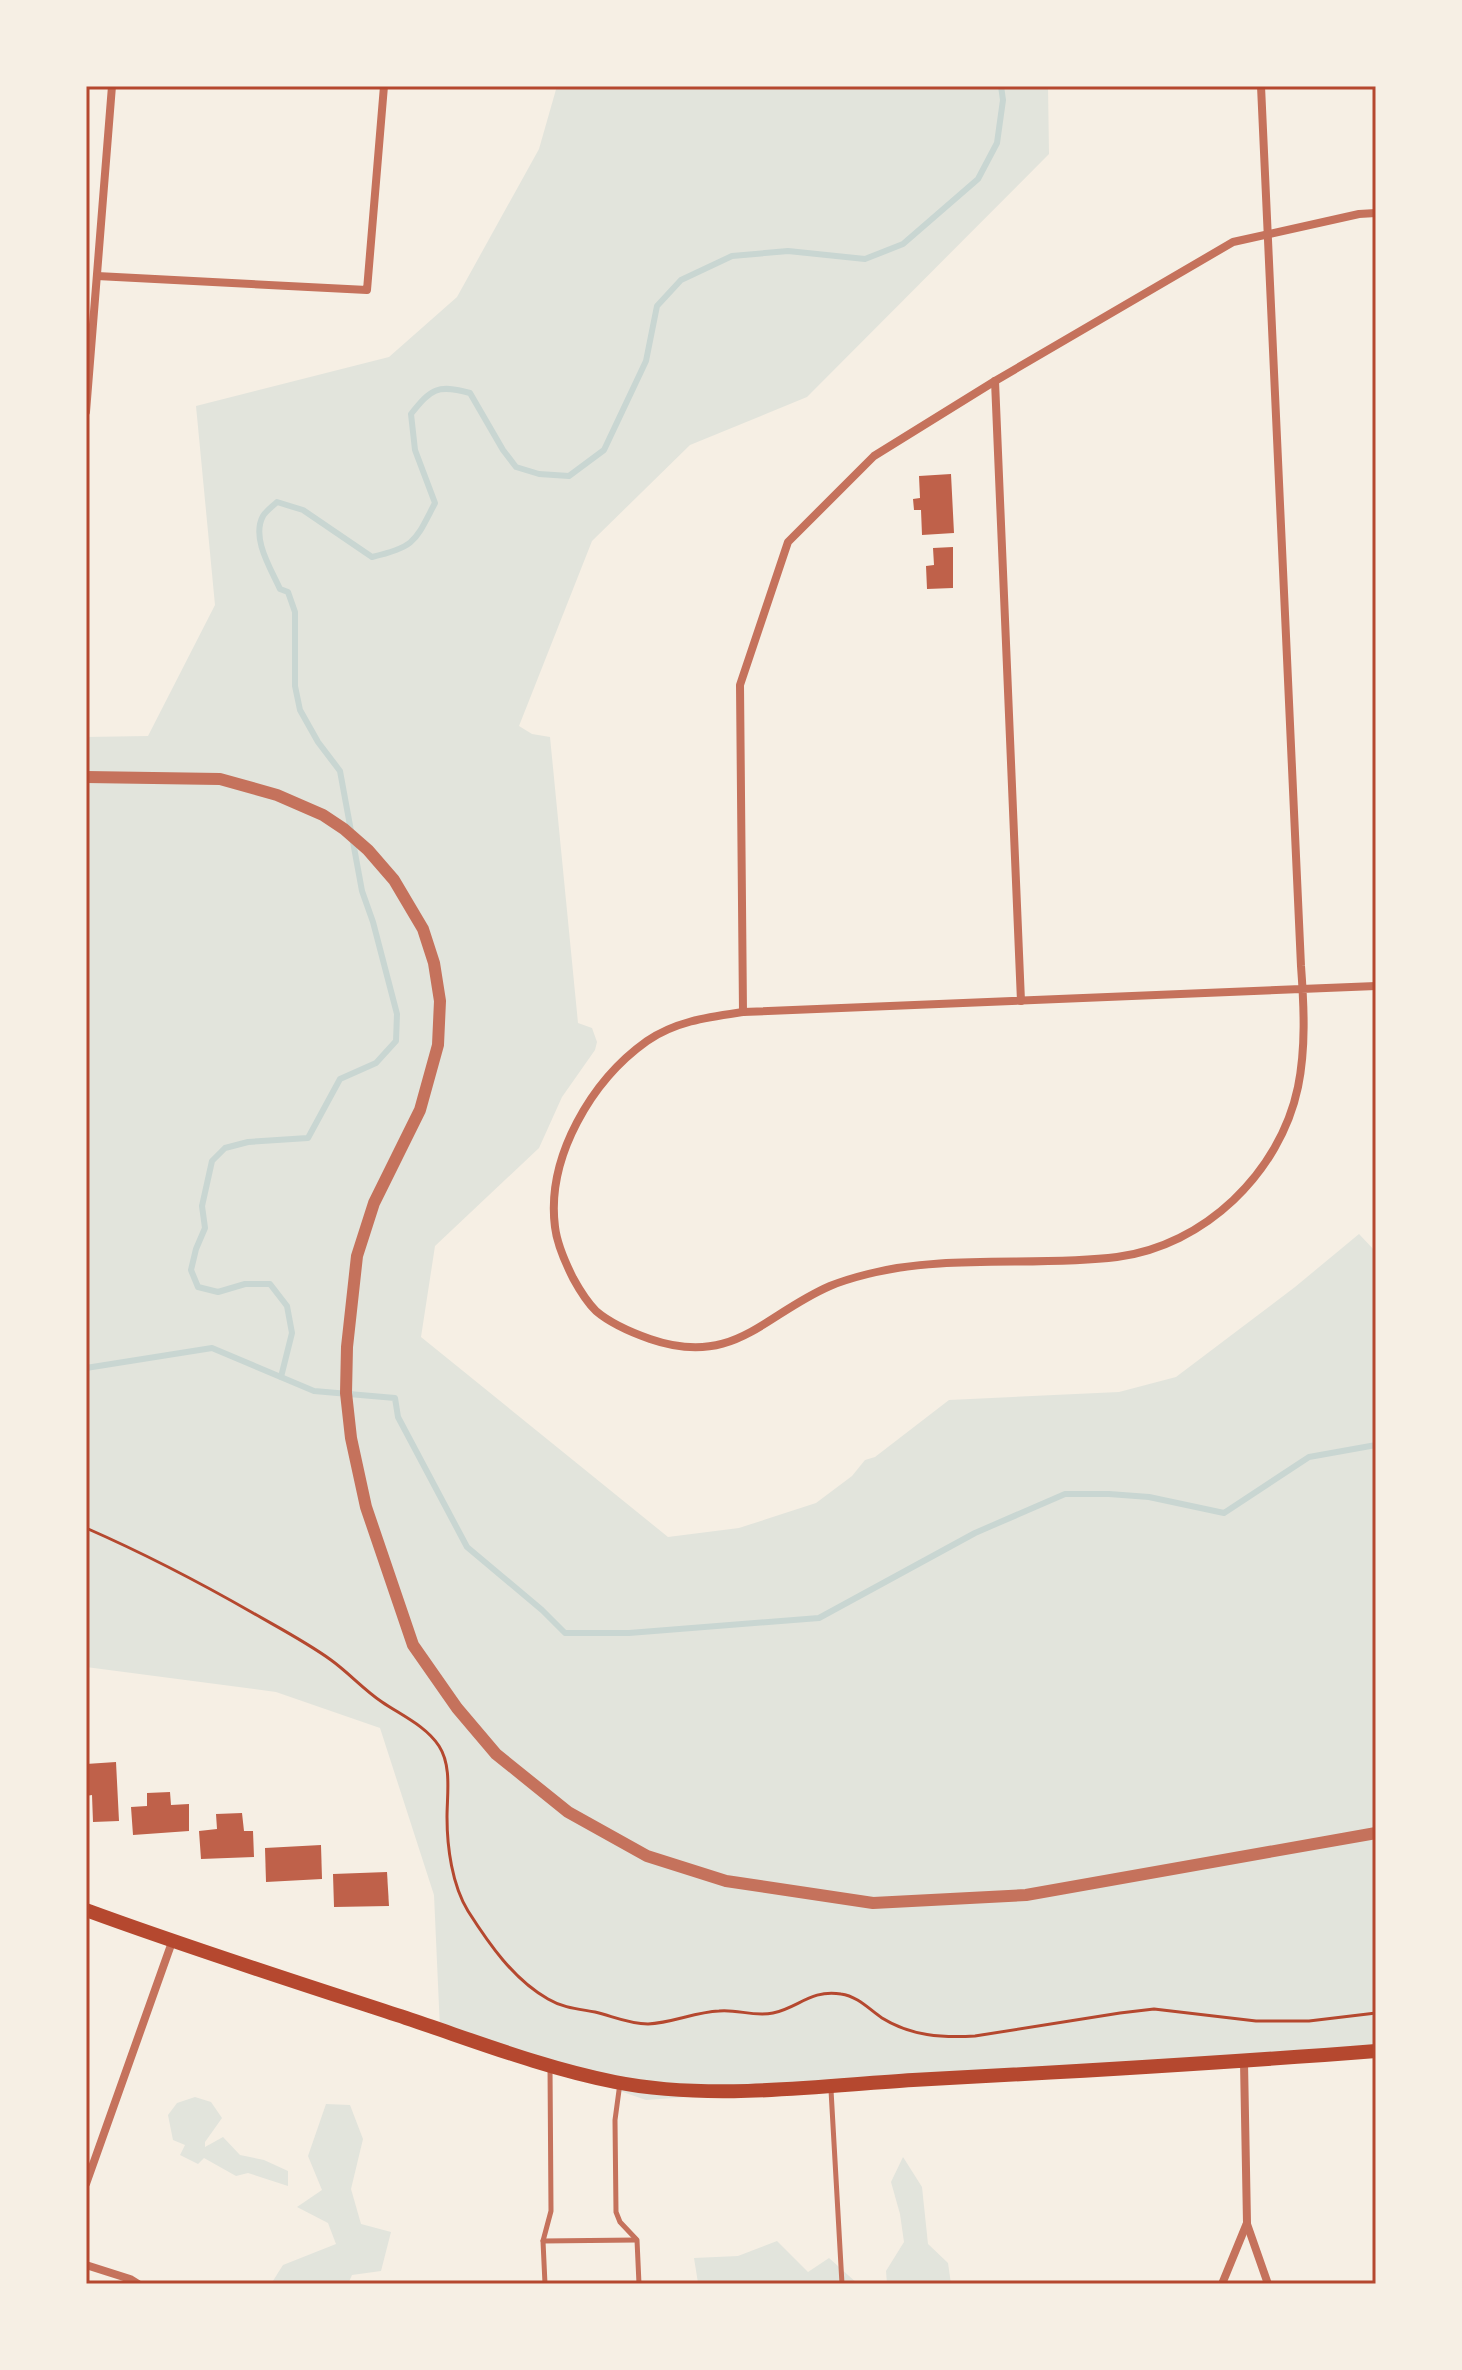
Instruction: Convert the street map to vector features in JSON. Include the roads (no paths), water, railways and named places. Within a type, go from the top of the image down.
[{"type":"main road","points":[[86,1910],[172,1942],[550,2065],[620,2082],[693,2090],[1244,2062],[1376,2051]]},
{"type":"street","points":[[86,412],[112,86]]},
{"type":"street","points":[[97,276],[367,290],[384,86]]},
{"type":"street","points":[[1261,86],[1303,989],[1302,1063],[1288,1119],[1275,1147],[1237,1197],[1175,1241],[1123,1256],[915,1266],[867,1274],[829,1286],[751,1334],[711,1346],[671,1345],[650,1339],[624,1328],[597,1311],[581,1291],[561,1250],[555,1227],[559,1170],[583,1112],[627,1057],[650,1039],[676,1025],[743,1012],[1021,1001],[1303,989],[1376,986]]},
{"type":"street","points":[[743,1012],[740,685],[788,542],[874,456],[995,381],[1233,242],[1376,213]]},
{"type":"street","points":[[995,381],[1021,1001]]},
{"type":"street","points":[[86,777],[220,779],[277,795],[323,815],[368,850],[394,880],[423,929],[434,963],[440,1001],[438,1045],[420,1110],[374,1203],[357,1256],[347,1347],[346,1393],[351,1438],[366,1507],[413,1645],[457,1708],[496,1754],[568,1812],[647,1856],[726,1881],[873,1903],[1026,1895],[1376,1833]]},
{"type":"street","points":[[86,2184],[172,1942]]},
{"type":"street","points":[[1244,2062],[1247,2223],[1268,2284]]},
{"type":"street","points":[[1222,2284],[1247,2223]]},
{"type":"street","points":[[86,2265],[138,2284]]},
{"type":"lane","points":[[545,2284],[543,2241],[551,2211],[550,2065]]},
{"type":"lane","points":[[620,2082],[615,2120],[616,2212],[620,2222],[637,2240],[639,2284]]},
{"type":"lane","points":[[831,2085],[842,2284]]},
{"type":"lane","points":[[543,2241],[637,2240]]},
{"type":"waterway","points":[[281,1377],[292,1333],[287,1306],[270,1284],[245,1284],[218,1292],[198,1287],[191,1270],[205,1228],[202,1206],[212,1161],[225,1148],[248,1142],[308,1138],[340,1079],[376,1063],[396,1041],[397,1014],[362,891],[340,771],[318,742],[300,710],[295,686],[295,612],[288,592],[280,589],[264,553],[259,534],[263,516],[277,502],[303,510],[372,557],[406,546],[418,534],[435,503],[415,450],[411,414],[430,394],[442,389],[470,393],[516,467],[539,474],[569,476],[604,450],[646,361],[657,306],[681,280],[732,256],[788,251],[865,259],[903,244],[978,179],[997,143],[1003,100],[1001,86]]},
{"type":"waterway","points":[[86,1368],[212,1348],[314,1391],[395,1398],[398,1417],[467,1547],[565,1633],[629,1633],[819,1618],[975,1533],[1065,1494],[1149,1497],[1224,1513],[1309,1457],[1376,1445]]}]
